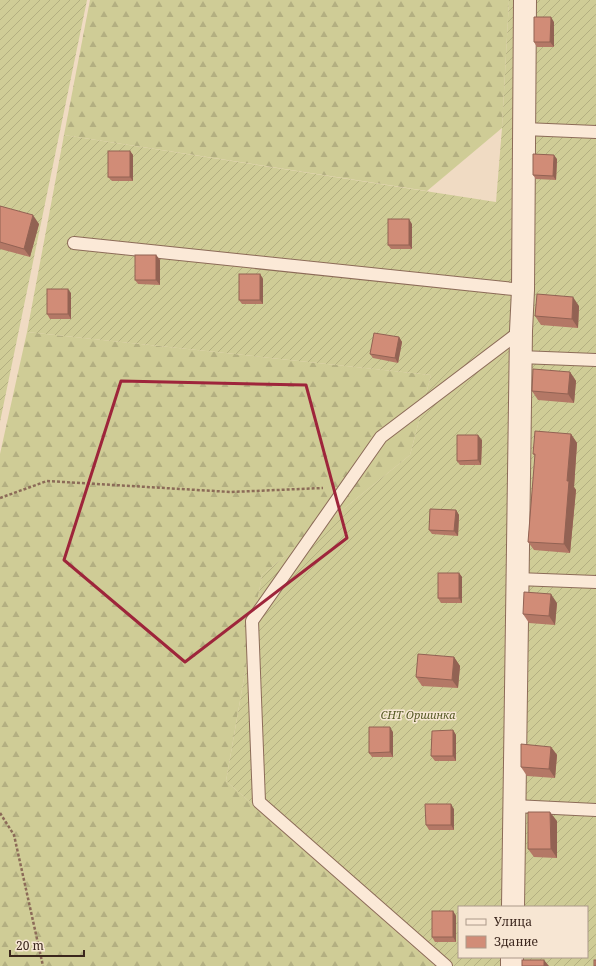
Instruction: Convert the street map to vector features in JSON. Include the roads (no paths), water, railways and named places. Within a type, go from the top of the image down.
[{"type":"street","points":[[513,906],[520,332],[523,290],[525,0]]},
{"type":"lane","points":[[524,129],[596,132]]},
{"type":"lane","points":[[74,243],[523,290]]},
{"type":"lane","points":[[446,966],[259,802],[252,621],[380,437],[520,332]]},
{"type":"lane","points":[[520,357],[596,360]]},
{"type":"lane","points":[[517,579],[596,582]]},
{"type":"lane","points":[[514,806],[596,810]]},
{"type":"park label","name":"СНТ Оршинка","points":[[418,714]]}]
